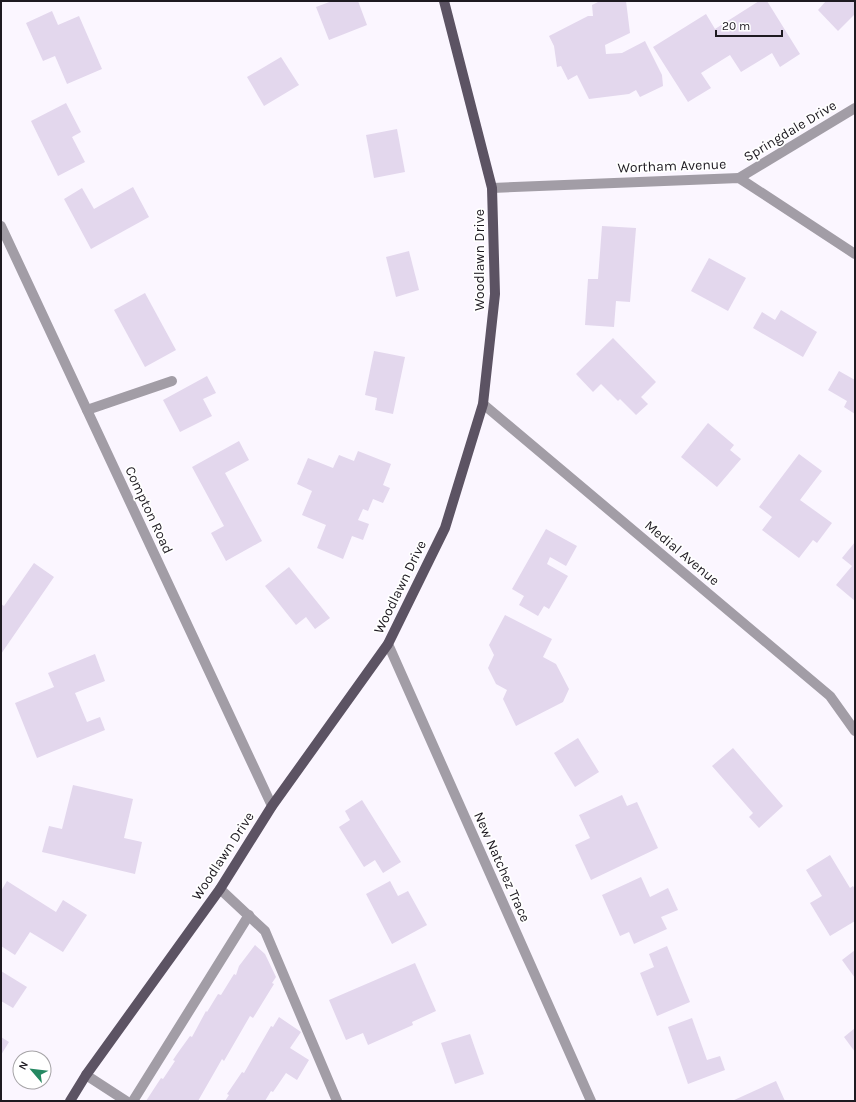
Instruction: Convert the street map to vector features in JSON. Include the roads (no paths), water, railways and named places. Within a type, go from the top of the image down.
[{"type":"main road","name":"Woodlawn Drive","points":[[70,1101],[86,1075],[220,888],[272,806],[388,644],[445,528],[483,404],[495,294],[492,188],[444,1]]},
{"type":"street","name":"Springdale Drive","points":[[739,178],[855,108]]},
{"type":"street","name":"Wortham Avenue","points":[[492,188],[739,178],[855,254]]},
{"type":"street","name":"Compton Road","points":[[1,226],[272,806]]},
{"type":"street","points":[[87,410],[172,381]]},
{"type":"street","name":"Medial Avenue","points":[[483,404],[830,696],[855,731]]},
{"type":"street","name":"New Natchez Trace","points":[[388,644],[591,1101]]},
{"type":"street","points":[[220,888],[265,931],[336,1101]]},
{"type":"street","points":[[133,1101],[249,915]]},
{"type":"street","points":[[86,1075],[126,1101]]}]
